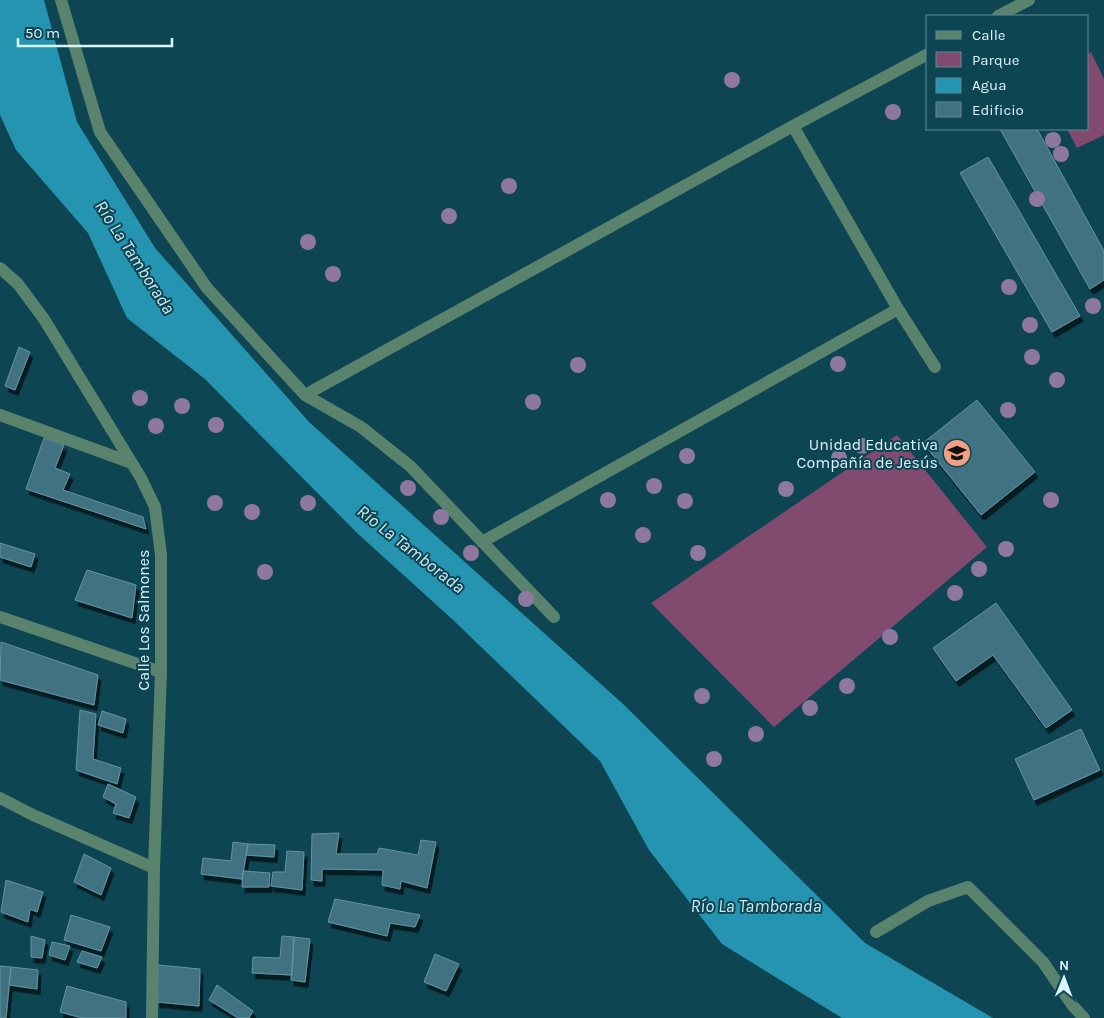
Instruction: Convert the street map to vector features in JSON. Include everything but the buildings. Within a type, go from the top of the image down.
[{"type":"street","points":[[62,0],[100,132],[207,288],[305,395],[361,427],[410,466],[554,617]]},
{"type":"street","points":[[1000,15],[1029,0]]},
{"type":"street","points":[[305,395],[793,126],[926,55]]},
{"type":"street","points":[[793,126],[898,308],[935,368]]},
{"type":"street","name":"Calle Los Salmones","points":[[0,268],[18,284],[44,318],[141,478],[154,507],[161,555],[161,672],[154,868],[152,1018]]},
{"type":"street","points":[[482,542],[898,308]]},
{"type":"street","points":[[0,415],[132,463]]},
{"type":"street","points":[[0,617],[161,672]]},
{"type":"street","points":[[0,798],[33,815],[154,868]]},
{"type":"street","points":[[876,932],[928,901],[968,887],[1043,962],[1073,1006],[1084,1018]]},
{"type":"green space","points":[[1091,52],[1104,79],[1104,135],[1077,148],[1068,130],[1089,130],[1089,53]]},
{"type":"green space","points":[[897,435],[987,547],[774,727],[651,603]]},
{"type":"water","name":"Río La Tamborada","points":[[0,0],[44,0],[77,122],[155,248],[309,422],[622,703],[865,943],[993,1018],[842,1018],[722,944],[649,850],[600,761],[452,619],[357,533],[205,379],[127,318],[88,233],[16,150],[0,115]]},
{"type":"place","name":"Unidad Educativa Compañía de Jesús","points":[[957,453]]}]
